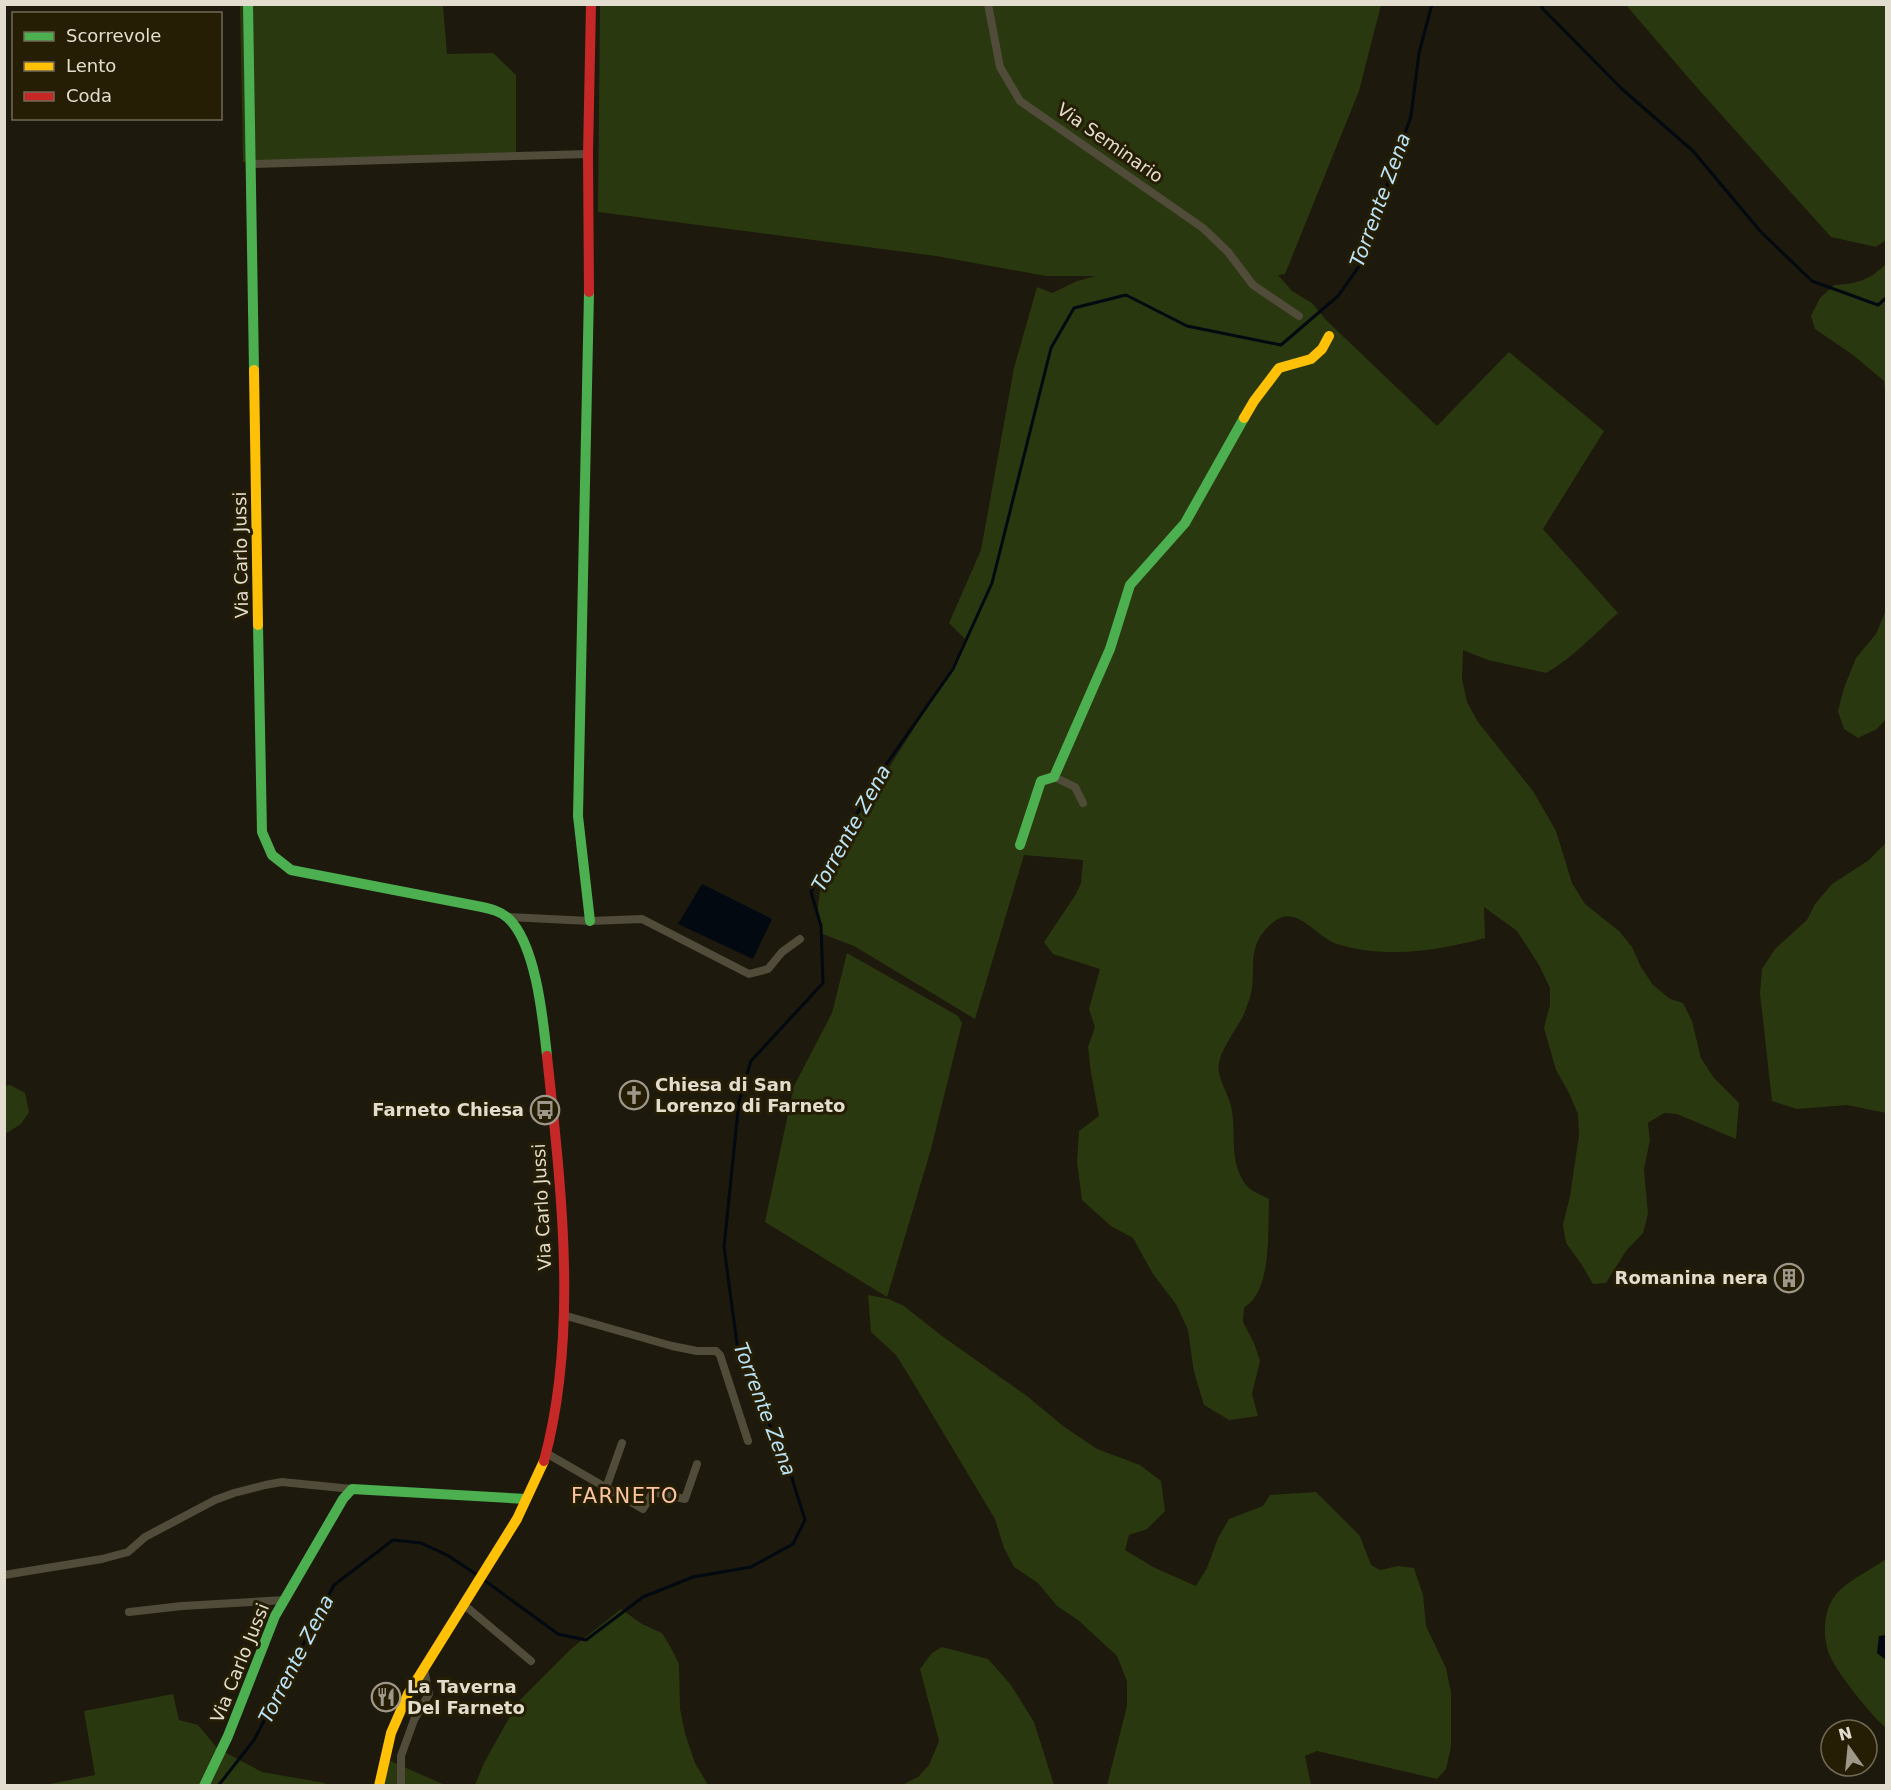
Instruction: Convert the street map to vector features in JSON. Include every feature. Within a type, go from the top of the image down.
[{"type":"street","name":"Via Carlo Jussi","points":[[248,4],[262,832],[266,846],[275,860],[291,870],[454,900],[498,911],[507,917],[519,930],[528,952],[542,1010],[556,1143],[563,1239],[563,1315],[559,1378],[551,1435],[542,1468],[517,1519],[408,1694],[391,1733],[379,1785]]},
{"type":"street","points":[[590,921],[578,816],[589,312],[588,154],[591,4]]},
{"type":"street","name":"Via Seminario","points":[[988,4],[1000,67],[1020,101],[1203,228],[1228,252],[1253,285],[1299,316]]},
{"type":"street","points":[[250,164],[588,154]]},
{"type":"street","points":[[1054,777],[1110,650],[1130,585],[1185,523],[1254,401],[1279,368],[1311,359],[1322,350],[1329,336]]},
{"type":"street","points":[[1020,845],[1041,781],[1054,777],[1075,787],[1083,803]]},
{"type":"street","name":"Via Carlo Jussi","points":[[507,917],[590,921],[642,919],[749,974],[768,969],[782,952],[800,939]]},
{"type":"street","points":[[563,1315],[672,1346],[697,1351],[716,1351],[720,1355],[748,1441]]},
{"type":"street","points":[[606,1488],[622,1443]]},
{"type":"street","points":[[546,1453],[643,1509],[653,1492],[685,1499],[697,1464]]},
{"type":"street","points":[[4,1575],[102,1559],[128,1552],[145,1537],[215,1500],[234,1493],[282,1482],[352,1489],[526,1498]]},
{"type":"street","name":"Via Carlo Jussi","points":[[204,1785],[228,1736],[275,1616],[343,1499],[352,1489]]},
{"type":"street","points":[[129,1612],[182,1606],[285,1600]]},
{"type":"street","points":[[469,1609],[531,1661]]},
{"type":"street","points":[[401,1785],[401,1756],[414,1720],[429,1694],[424,1669]]},
{"type":"green space","points":[[240,5],[443,5],[447,54],[493,53],[516,75],[516,155],[408,163],[243,162]]},
{"type":"green space","points":[[600,5],[1381,5],[1359,91],[1285,274],[1278,275],[1292,291],[1312,303],[1326,320],[1437,426],[1509,352],[1604,431],[1543,529],[1618,613],[1574,653],[1546,673],[1488,660],[1463,650],[1462,679],[1467,702],[1478,722],[1533,791],[1556,831],[1572,883],[1585,904],[1619,931],[1632,947],[1653,985],[1670,999],[1683,1003],[1692,1021],[1701,1058],[1714,1078],[1739,1103],[1736,1139],[1677,1114],[1664,1113],[1648,1123],[1650,1140],[1644,1169],[1648,1214],[1643,1233],[1626,1251],[1606,1283],[1593,1284],[1566,1243],[1563,1225],[1570,1196],[1579,1135],[1578,1114],[1556,1070],[1544,1028],[1550,1005],[1550,988],[1539,965],[1517,931],[1484,907],[1485,938],[1430,950],[1393,952],[1355,949],[1330,941],[1303,921],[1289,916],[1274,921],[1259,939],[1254,954],[1250,998],[1244,1014],[1220,1057],[1219,1068],[1233,1116],[1235,1157],[1240,1176],[1250,1189],[1269,1199],[1266,1264],[1259,1289],[1244,1308],[1243,1322],[1260,1361],[1252,1394],[1258,1416],[1229,1420],[1204,1405],[1194,1372],[1188,1330],[1176,1304],[1153,1274],[1133,1238],[1111,1226],[1082,1200],[1077,1162],[1079,1131],[1099,1116],[1088,1047],[1095,1027],[1089,1009],[1100,969],[1053,954],[1044,942],[1076,894],[1081,883],[1083,860],[1024,855],[975,1019],[854,946],[820,933],[818,908],[821,882],[831,856],[955,663],[965,639],[949,623],[981,550],[1014,368],[1037,287],[1052,293],[1077,281],[1096,276],[1046,276],[936,256],[598,212]]},
{"type":"green space","points":[[1626,5],[1886,5],[1886,240],[1876,247],[1831,237]]},
{"type":"green space","points":[[1886,264],[1886,401],[1884,381],[1853,355],[1815,329],[1811,316],[1820,298],[1834,285],[1863,280]]},
{"type":"green space","points":[[1886,610],[1886,719],[1877,729],[1858,738],[1844,729],[1838,711],[1856,658],[1876,634]]},
{"type":"green space","points":[[1886,843],[1886,1113],[1847,1105],[1797,1109],[1772,1101],[1760,993],[1762,969],[1775,949],[1807,920],[1815,904],[1832,884],[1869,860]]},
{"type":"green space","points":[[847,953],[958,1016],[962,1023],[931,1149],[887,1297],[765,1222],[794,1086],[832,1013]]},
{"type":"green space","points":[[10,1085],[25,1093],[29,1112],[21,1124],[5,1134],[5,1086]]},
{"type":"green space","points":[[868,1295],[889,1299],[904,1306],[1027,1396],[1063,1426],[1097,1449],[1140,1465],[1161,1481],[1165,1511],[1147,1529],[1129,1535],[1125,1550],[1155,1568],[1196,1586],[1207,1568],[1218,1538],[1229,1519],[1263,1506],[1270,1495],[1316,1492],[1360,1536],[1371,1565],[1380,1570],[1398,1566],[1414,1568],[1423,1595],[1426,1626],[1446,1668],[1451,1692],[1451,1747],[1446,1769],[1437,1779],[1317,1751],[1305,1756],[1311,1785],[1107,1785],[1127,1706],[1127,1681],[1117,1656],[1078,1620],[1057,1606],[1038,1583],[1014,1567],[1004,1548],[995,1519],[911,1379],[896,1355],[871,1332]]},
{"type":"green space","points":[[1886,1559],[1886,1728],[1845,1680],[1828,1651],[1825,1627],[1828,1611],[1835,1596],[1851,1582]]},
{"type":"green space","points":[[621,1609],[642,1624],[662,1633],[679,1664],[680,1709],[685,1733],[695,1763],[708,1785],[475,1785],[484,1763],[518,1702],[572,1648]]},
{"type":"green space","points":[[942,1647],[988,1659],[1011,1685],[1034,1722],[1054,1785],[902,1785],[918,1777],[929,1765],[939,1741],[920,1669],[932,1653]]},
{"type":"green space","points":[[173,1694],[179,1720],[198,1725],[217,1748],[262,1772],[325,1783],[325,1786],[40,1786],[95,1775],[84,1711]]},
{"type":"green space","points":[[388,1760],[445,1785],[383,1786]]},
{"type":"shaded area","points":[[702,884],[772,919],[753,959],[678,924]]},
{"type":"shaded area","points":[[1886,1635],[1886,1660],[1877,1653],[1879,1636]]},
{"type":"waterway","name":"Torrente Zena","points":[[218,1786],[254,1740],[334,1585],[393,1540],[421,1543],[447,1555],[558,1634],[586,1640],[643,1597],[693,1577],[751,1567],[793,1544],[805,1520],[786,1459],[751,1386],[738,1351],[724,1247],[739,1101],[751,1061],[823,983],[821,926],[811,892],[883,769],[953,669],[992,583],[1051,348],[1074,308],[1126,295],[1187,326],[1281,345],[1338,296],[1360,265],[1411,116],[1419,53],[1432,4]]},
{"type":"waterway","name":"Torrente Zena","points":[[1542,4],[1542,8],[1622,89],[1693,151],[1761,232],[1812,281],[1878,305],[1886,298]]},
{"type":"traffic: fast","points":[[248,4],[254,370]]},
{"type":"traffic: fast","points":[[589,292],[578,816],[590,921]]},
{"type":"traffic: fast","points":[[1020,845],[1041,781],[1054,777],[1110,649],[1130,585],[1185,523],[1244,418]]},
{"type":"traffic: fast","points":[[258,625],[262,832],[272,855],[291,870],[482,907],[508,918],[518,930],[532,963],[547,1056]]},
{"type":"traffic: fast","points":[[204,1786],[228,1736],[275,1616],[343,1499],[352,1489],[526,1499]]},
{"type":"traffic: slow","points":[[1244,418],[1279,368],[1311,359],[1322,349],[1329,336]]},
{"type":"traffic: slow","points":[[254,370],[258,625]]},
{"type":"traffic: slow","points":[[379,1786],[391,1733],[408,1694],[517,1519],[544,1461]]},
{"type":"traffic: jam","points":[[589,292],[588,154],[591,4]]},
{"type":"traffic: jam","points":[[544,1461],[555,1412],[564,1311],[561,1208],[547,1056]]},
{"type":"place","name":"Chiesa di San Lorenzo di Farneto","points":[[634,1095]]},
{"type":"place","name":"Farneto Chiesa","points":[[545,1110]]},
{"type":"place","name":"Romanina nera","points":[[1789,1278]]},
{"type":"place","name":"La Taverna Del Farneto","points":[[386,1697]]},
{"type":"district","name":"FARNETO","points":[[625,1496]]}]
